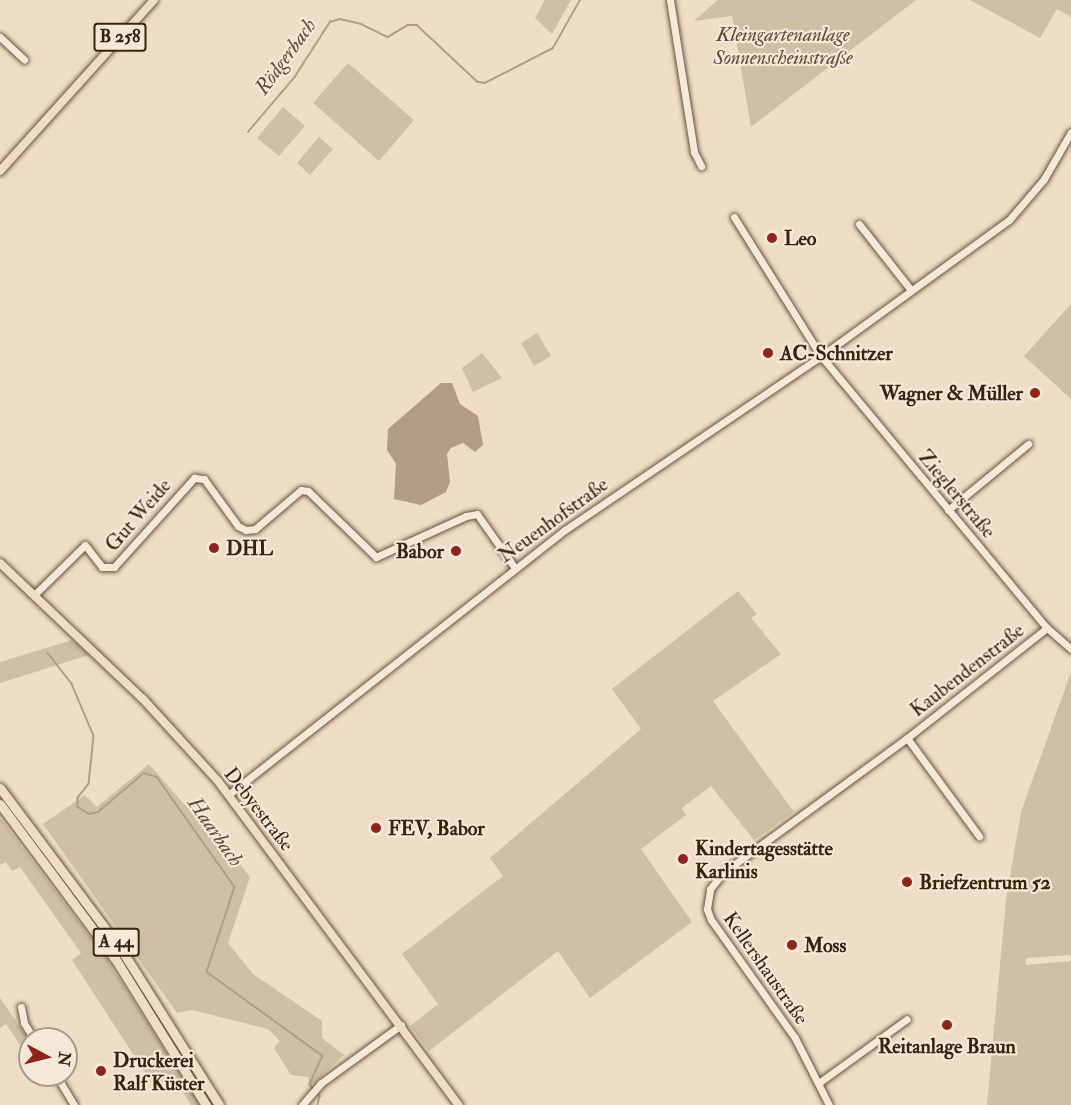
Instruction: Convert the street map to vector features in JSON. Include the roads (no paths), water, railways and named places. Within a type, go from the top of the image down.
[{"type":"highway","name":"A 44","points":[[0,788],[124,954],[219,1105]]},
{"type":"highway","name":"A 44","points":[[0,804],[116,960],[206,1105]]},
{"type":"main road","name":"B 258","points":[[0,171],[154,0]]},
{"type":"main road","name":"Debyestraße","points":[[0,563],[143,699],[228,795],[459,1105]]},
{"type":"street","points":[[669,0],[694,152],[701,166]]},
{"type":"street","points":[[0,36],[24,59]]},
{"type":"street","name":"Neuenhofstraße","points":[[228,795],[515,568],[661,463],[821,356],[1019,210],[1044,179],[1071,132]]},
{"type":"street","name":"Zieglerstraße","points":[[734,217],[821,356],[1047,628],[1071,649]]},
{"type":"street","points":[[859,224],[911,290]]},
{"type":"street","points":[[948,510],[1028,444]]},
{"type":"street","name":"Gut Weide","points":[[34,595],[85,545],[102,567],[114,567],[195,478],[204,479],[238,526],[246,530],[255,529],[301,490],[308,490],[376,557],[477,514],[515,568]]},
{"type":"street","name":"Kaubendenstraße","points":[[724,873],[907,738],[1047,628]]},
{"type":"street","name":"Kaubendenstraße","points":[[907,738],[979,836]]},
{"type":"street","name":"Kellershaustraße","points":[[724,873],[707,899],[711,920],[795,1038],[820,1082],[829,1105]]},
{"type":"street","points":[[21,1007],[26,1027]]},
{"type":"street","points":[[820,1082],[907,1018]]},
{"type":"street","points":[[302,1105],[314,1089],[401,1025]]},
{"type":"street","points":[[63,1087],[74,1105]]},
{"type":"waterway","name":"Rödgerbach","points":[[248,132],[294,78],[330,22],[340,19],[361,24],[388,37],[408,25],[417,25],[478,82],[485,83],[553,48],[580,0]]},
{"type":"waterway","name":"Haarbach","points":[[48,653],[72,684],[94,736],[89,784],[78,798],[78,807],[89,814],[98,812],[144,773],[157,777],[235,887],[207,972],[323,1056],[310,1084],[313,1088]]},
{"type":"waterway","name":"Haarbach","points":[[317,1092],[320,1096],[318,1105]]},
{"type":"place","name":"Leo","points":[[772,238]]},
{"type":"place","name":"AC-Schnitzer","points":[[768,353]]},
{"type":"place","name":"Wagner & Müller","points":[[1035,393]]},
{"type":"place","name":"DHL","points":[[214,548]]},
{"type":"place","name":"Babor","points":[[456,551]]},
{"type":"place","name":"FEV, Babor","points":[[376,828]]},
{"type":"place","name":"Kindertagesstätte Karlinis","points":[[683,859]]},
{"type":"place","name":"Briefzentrum 52","points":[[907,882]]},
{"type":"place","name":"Moss","points":[[792,945]]},
{"type":"place","name":"Reitanlage Braun","points":[[947,1025]]},
{"type":"place","name":"Druckerei Ralf Küster","points":[[101,1071]]},
{"type":"park label","name":"Kleingartenanlage Sonnenscheinstraße","points":[[783,46]]}]
